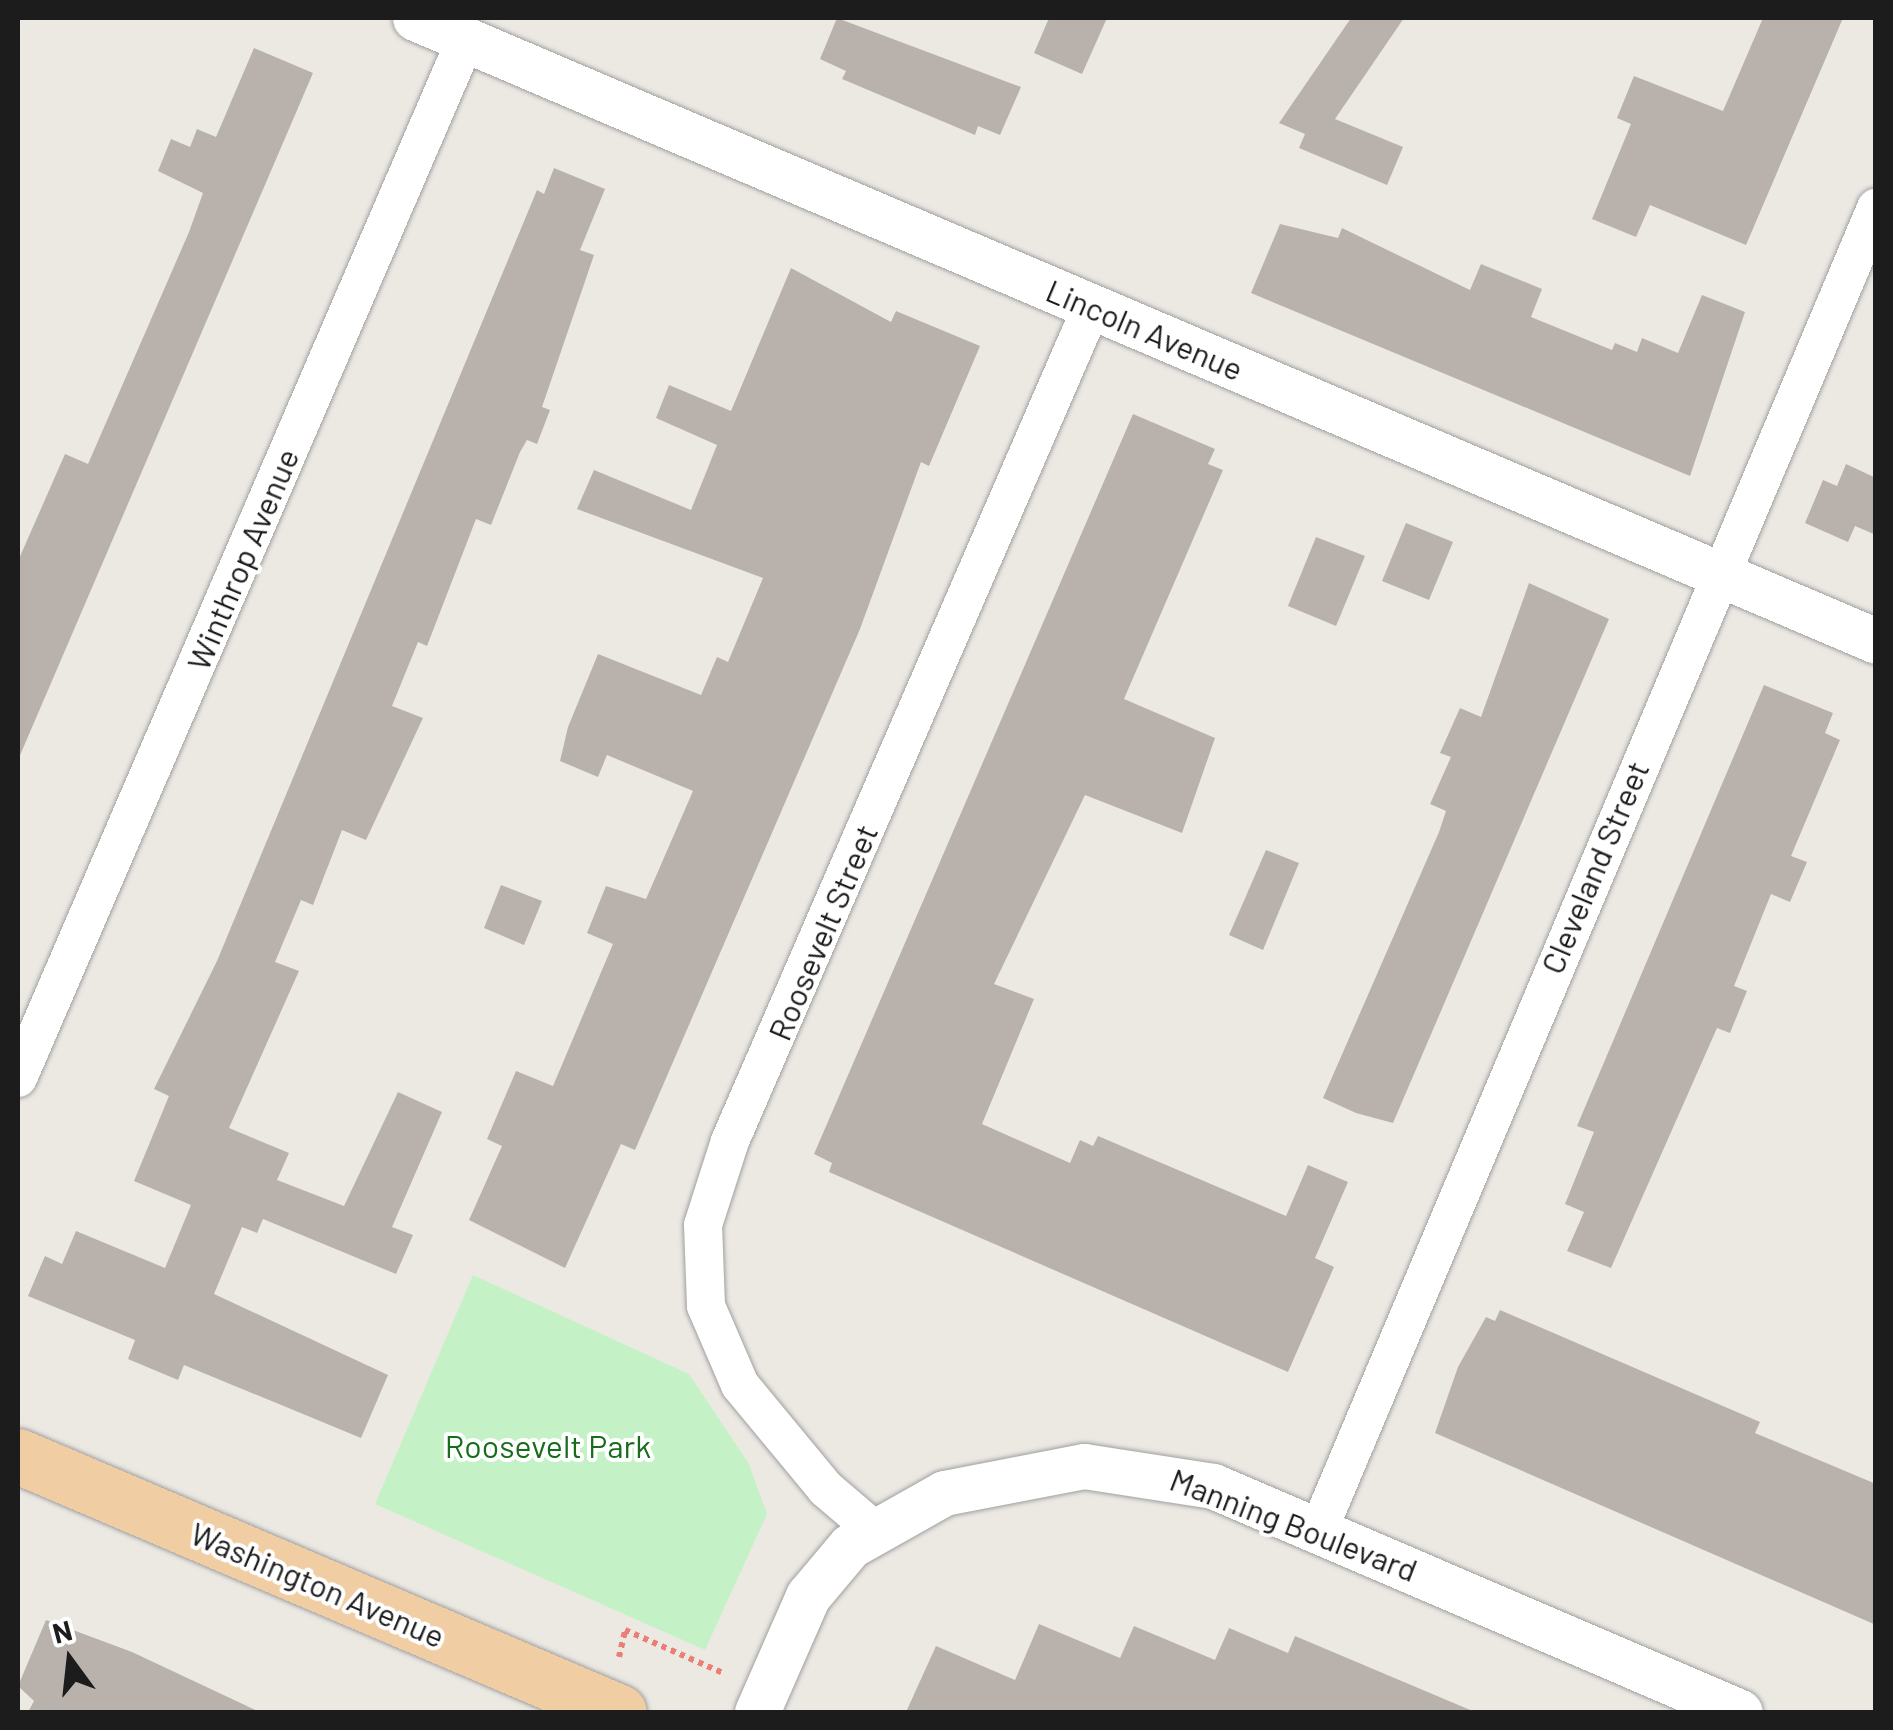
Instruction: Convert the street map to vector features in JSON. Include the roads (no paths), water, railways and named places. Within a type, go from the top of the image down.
[{"type":"main road","name":"Washington Avenue","points":[[18,1456],[614,1710]]},
{"type":"street","name":"Lincoln Avenue","points":[[415,18],[1876,641]]},
{"type":"street","name":"Winthrop Avenue","points":[[18,1078],[466,40]]},
{"type":"street","name":"Cleveland Street","points":[[1318,1529],[1717,573],[1876,208]]},
{"type":"street","name":"Roosevelt Street","points":[[872,1529],[740,1384],[706,1306],[703,1224],[730,1141],[1092,306]]},
{"type":"street","name":"Manning Boulevard","points":[[761,1702],[821,1574],[872,1529],[972,1484],[1099,1466],[1214,1486],[1740,1712]]},
{"type":"park label","name":"Roosevelt Park","points":[[548,1445]]}]
